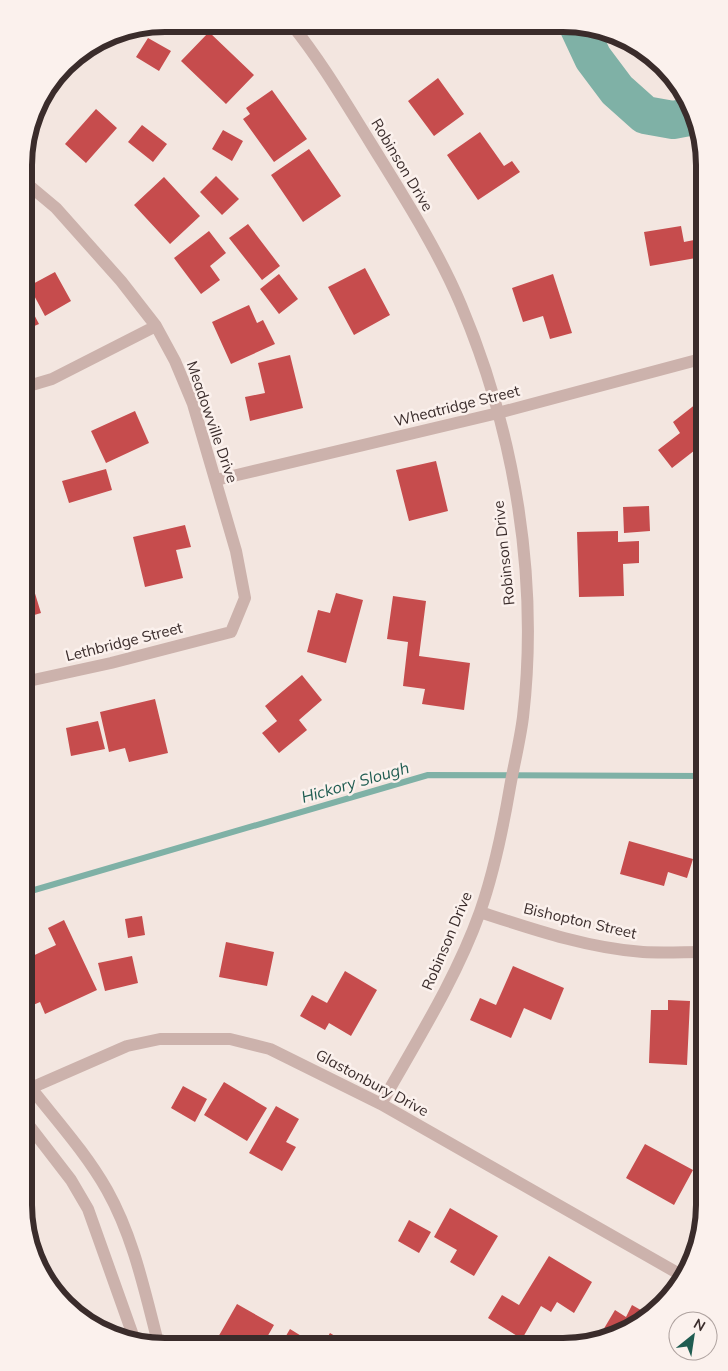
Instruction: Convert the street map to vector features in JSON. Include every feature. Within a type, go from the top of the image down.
[{"type":"street","name":"Robinson Drive","points":[[298,32],[318,58],[379,156],[427,240],[460,303],[498,413],[510,459],[525,572],[526,648],[523,717],[504,825],[480,912],[438,1004],[381,1104]]},
{"type":"street","name":"Meadowville Drive","points":[[32,188],[56,208],[122,281],[156,326],[175,361],[193,404],[236,551],[245,598],[231,632]]},
{"type":"street","points":[[32,386],[52,379],[156,326]]},
{"type":"street","name":"Wheatridge Street","points":[[216,480],[498,413],[696,360]]},
{"type":"street","name":"Lethbridge Street","points":[[32,680],[111,663],[231,632]]},
{"type":"street","name":"Bishopton Street","points":[[480,912],[536,930],[587,943],[642,952],[695,952]]},
{"type":"street","name":"Glastonbury Drive","points":[[32,1087],[128,1046],[160,1039],[198,1037],[230,1039],[270,1049],[381,1104],[677,1273]]},
{"type":"street","points":[[32,1094],[106,1190],[122,1221],[135,1256],[158,1338]]},
{"type":"street","points":[[32,1130],[71,1180],[88,1209],[133,1334]]},
{"type":"building","points":[[209,32],[254,75],[226,104],[181,61]]},
{"type":"building","points":[[148,38],[171,51],[159,71],[136,57]]},
{"type":"building","points":[[438,78],[464,114],[434,136],[408,101]]},
{"type":"building","points":[[272,90],[307,139],[274,162],[243,119],[250,114],[246,108]]},
{"type":"building","points":[[96,109],[117,128],[86,163],[65,144]]},
{"type":"building","points":[[142,125],[167,144],[153,162],[128,142]]},
{"type":"building","points":[[223,130],[243,141],[232,161],[212,149]]},
{"type":"building","points":[[480,132],[504,166],[512,161],[520,172],[478,200],[447,155]]},
{"type":"building","points":[[309,149],[341,196],[303,222],[271,175]]},
{"type":"building","points":[[216,176],[239,199],[222,215],[200,192]]},
{"type":"building","points":[[164,177],[200,216],[170,244],[134,205]]},
{"type":"building","points":[[248,224],[280,266],[262,280],[229,238]]},
{"type":"building","points":[[681,226],[684,242],[694,240],[696,258],[650,266],[644,232]]},
{"type":"building","points":[[209,231],[226,253],[210,266],[220,280],[201,294],[174,258]]},
{"type":"building","points":[[365,268],[390,315],[354,335],[328,287]]},
{"type":"building","points":[[55,272],[71,301],[45,316],[32,292],[32,284]]},
{"type":"building","points":[[279,274],[298,299],[279,314],[260,289]]},
{"type":"building","points":[[553,274],[572,333],[550,339],[543,316],[523,322],[512,288]]},
{"type":"building","points":[[249,305],[257,323],[263,320],[275,344],[231,364],[212,322]]},
{"type":"building","points":[[32,311],[39,324],[32,327]]},
{"type":"building","points":[[290,355],[303,408],[250,421],[245,397],[265,393],[258,363]]},
{"type":"building","points":[[696,404],[696,449],[672,468],[658,450],[680,433],[673,422]]},
{"type":"building","points":[[135,411],[149,443],[106,463],[91,431]]},
{"type":"building","points":[[436,461],[448,511],[409,521],[396,470]]},
{"type":"building","points":[[106,469],[112,490],[69,503],[62,481]]},
{"type":"building","points":[[649,506],[650,531],[624,533],[623,507]]},
{"type":"building","points":[[185,525],[191,547],[176,550],[183,578],[145,587],[133,537]]},
{"type":"building","points":[[618,531],[618,542],[639,541],[639,563],[623,564],[624,596],[579,597],[577,532]]},
{"type":"building","points":[[32,584],[41,613],[32,616]]},
{"type":"building","points":[[336,593],[363,600],[346,663],[307,652],[318,610],[330,613]]},
{"type":"building","points":[[393,596],[426,601],[419,656],[470,663],[464,710],[422,704],[425,689],[403,686],[408,642],[387,639]]},
{"type":"building","points":[[302,675],[322,700],[299,720],[307,730],[279,753],[262,733],[277,721],[265,706]]},
{"type":"building","points":[[155,699],[168,753],[129,762],[125,748],[109,752],[100,712]]},
{"type":"building","points":[[98,721],[105,749],[71,756],[66,728]]},
{"type":"building","points":[[629,841],[693,859],[687,878],[668,872],[664,886],[620,874]]},
{"type":"building","points":[[142,916],[145,935],[128,938],[125,919]]},
{"type":"building","points":[[64,920],[97,990],[45,1014],[40,1002],[32,1006],[32,956],[56,945],[48,928]]},
{"type":"building","points":[[226,942],[274,952],[267,986],[219,977]]},
{"type":"building","points":[[132,956],[138,983],[105,991],[98,963]]},
{"type":"building","points":[[513,966],[564,988],[551,1020],[524,1008],[511,1038],[470,1020],[480,998],[496,1005]]},
{"type":"building","points":[[345,971],[377,990],[351,1036],[329,1023],[325,1030],[300,1016],[312,995],[327,1003]]},
{"type":"building","points":[[668,1000],[690,1001],[687,1065],[649,1063],[651,1010],[668,1010]]},
{"type":"building","points":[[224,1082],[267,1108],[247,1141],[204,1115]]},
{"type":"building","points":[[183,1086],[207,1099],[195,1122],[171,1108]]},
{"type":"building","points":[[276,1106],[299,1119],[286,1142],[296,1147],[282,1171],[249,1153]]},
{"type":"building","points":[[645,1144],[693,1170],[674,1205],[626,1178]]},
{"type":"building","points":[[450,1208],[498,1236],[474,1276],[450,1262],[457,1250],[434,1237]]},
{"type":"building","points":[[409,1220],[431,1232],[419,1253],[398,1241]]},
{"type":"building","points":[[549,1256],[592,1282],[574,1313],[557,1302],[551,1312],[541,1306],[523,1338],[488,1318],[502,1295],[519,1305]]},
{"type":"building","points":[[237,1304],[274,1325],[267,1338],[218,1338]]},
{"type":"building","points":[[632,1305],[643,1311],[629,1321],[602,1332],[615,1310],[626,1317]]},
{"type":"building","points":[[290,1329],[305,1338],[285,1338]]},
{"type":"building","points":[[330,1333],[338,1338],[327,1338]]},
{"type":"waterway","points":[[582,34],[593,58],[617,90],[645,115],[673,120],[686,117]]},
{"type":"waterway","name":"Hickory Slough","points":[[32,891],[428,775],[695,776]]}]
